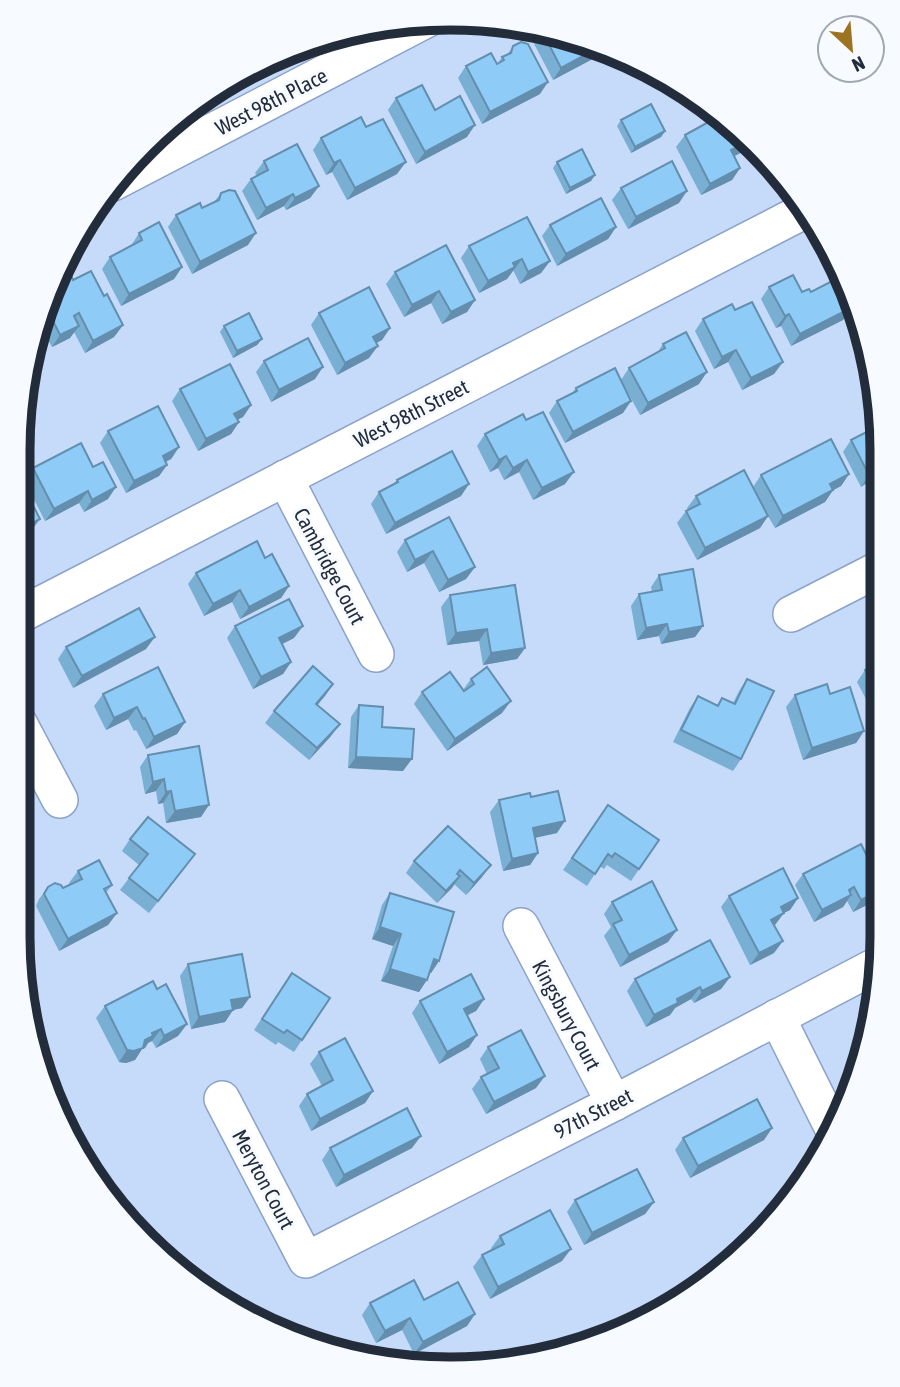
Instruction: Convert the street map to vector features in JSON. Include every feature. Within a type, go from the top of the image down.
[{"type":"street","name":"West 98th Place","points":[[136,171],[402,32]]},
{"type":"street","name":"West 98th Street","points":[[30,610],[797,214]]},
{"type":"street","name":"Cambridge Court","points":[[285,478],[376,654]]},
{"type":"street","points":[[791,614],[870,574]]},
{"type":"street","points":[[30,744],[60,800]]},
{"type":"street","name":"Kingsbury Court","points":[[521,926],[614,1103]]},
{"type":"street","name":"97th Street","points":[[306,1260],[869,969]]},
{"type":"street","points":[[777,1017],[828,1120]]},
{"type":"street","name":"Meryton Court","points":[[222,1099],[306,1260]]},
{"type":"building","points":[[547,41],[588,53],[561,68]]},
{"type":"building","points":[[521,42],[528,44],[548,82],[490,112],[466,66],[491,53],[497,64],[504,60],[502,57],[511,53],[513,46]]},
{"type":"building","points":[[422,85],[435,110],[460,96],[475,125],[425,152],[396,98]]},
{"type":"building","points":[[651,104],[665,131],[635,147],[621,120]]},
{"type":"building","points":[[361,117],[366,127],[383,119],[406,162],[355,188],[340,160],[334,163],[321,138]]},
{"type":"building","points":[[711,121],[740,146],[731,150],[740,168],[710,184],[685,135]]},
{"type":"building","points":[[297,144],[319,186],[295,198],[293,194],[266,208],[251,179],[268,170],[264,161]]},
{"type":"building","points":[[582,149],[595,175],[570,188],[557,162]]},
{"type":"building","points":[[672,161],[687,191],[636,217],[621,188]]},
{"type":"building","points":[[235,191],[256,233],[200,262],[176,215],[200,203],[202,208],[219,200],[221,193]]},
{"type":"building","points":[[601,198],[616,227],[566,254],[550,225]]},
{"type":"building","points":[[527,217],[550,261],[528,272],[522,259],[513,263],[515,267],[488,281],[469,246]]},
{"type":"building","points":[[159,222],[182,267],[129,294],[110,257],[142,240],[139,233]]},
{"type":"building","points":[[446,245],[475,300],[451,312],[439,291],[412,305],[395,272]]},
{"type":"building","points":[[91,271],[123,325],[93,341],[79,313],[74,316],[79,326],[60,335],[51,317],[67,277],[71,275],[73,280]]},
{"type":"building","points":[[793,275],[802,292],[809,289],[811,292],[834,280],[846,310],[800,334],[789,314],[785,316],[769,287]]},
{"type":"building","points":[[369,287],[390,328],[373,337],[378,346],[345,363],[319,313]]},
{"type":"building","points":[[752,302],[783,362],[751,378],[736,350],[722,357],[703,319],[732,304],[735,310]]},
{"type":"building","points":[[249,313],[262,339],[237,351],[224,326]]},
{"type":"building","points":[[686,332],[707,372],[648,403],[629,368],[665,348],[663,344]]},
{"type":"building","points":[[308,338],[323,367],[279,390],[264,361]]},
{"type":"building","points":[[230,364],[251,405],[234,414],[239,422],[206,439],[180,389]]},
{"type":"building","points":[[615,368],[631,401],[573,432],[557,401]]},
{"type":"building","points":[[158,406],[179,447],[163,456],[167,465],[134,481],[108,431]]},
{"type":"building","points":[[543,412],[574,472],[542,488],[527,460],[513,468],[506,456],[499,460],[485,434],[523,414],[526,420]]},
{"type":"building","points":[[869,431],[870,474],[869,475],[851,440]]},
{"type":"building","points":[[831,439],[849,474],[830,484],[833,490],[783,516],[761,475]]},
{"type":"building","points":[[81,443],[93,467],[103,462],[116,487],[92,500],[88,491],[54,509],[33,468]]},
{"type":"building","points":[[452,451],[469,484],[395,523],[379,492]]},
{"type":"building","points":[[744,470],[768,516],[705,548],[686,511],[700,504],[696,496]]},
{"type":"building","points":[[30,500],[40,519],[30,524]]},
{"type":"building","points":[[449,517],[475,567],[448,580],[433,551],[415,560],[405,540]]},
{"type":"building","points":[[257,541],[265,558],[272,554],[289,586],[249,607],[240,590],[213,604],[196,573]]},
{"type":"building","points":[[693,569],[703,626],[669,632],[667,624],[646,628],[639,594],[662,590],[659,575]]},
{"type":"building","points":[[515,585],[525,648],[491,653],[487,629],[456,633],[450,595]]},
{"type":"building","points":[[289,599],[303,626],[279,638],[291,662],[261,677],[235,626]]},
{"type":"building","points":[[139,608],[155,637],[82,676],[66,647]]},
{"type":"building","points":[[313,666],[333,684],[316,704],[340,724],[317,748],[274,711]]},
{"type":"building","points":[[158,667],[185,722],[154,737],[137,707],[114,718],[103,694]]},
{"type":"building","points":[[487,667],[511,701],[455,739],[422,692],[450,672],[464,691],[474,684],[471,679]]},
{"type":"building","points":[[870,667],[870,680],[865,670]]},
{"type":"building","points":[[747,679],[774,691],[741,759],[681,730],[698,696],[718,706],[722,698],[735,704]]},
{"type":"building","points":[[827,684],[830,694],[850,687],[864,731],[812,748],[795,695]]},
{"type":"building","points":[[359,705],[383,707],[382,727],[414,729],[412,759],[356,757]]},
{"type":"building","points":[[199,746],[209,805],[175,811],[171,791],[166,792],[164,779],[153,782],[148,755]]},
{"type":"building","points":[[558,791],[565,821],[533,828],[538,853],[512,859],[499,800],[530,793],[531,797]]},
{"type":"building","points":[[608,805],[659,840],[639,869],[615,853],[612,857],[608,854],[595,874],[572,858]]},
{"type":"building","points":[[148,817],[195,854],[158,901],[129,878],[148,854],[130,839]]},
{"type":"building","points":[[448,826],[491,865],[474,883],[460,870],[457,874],[460,876],[446,891],[414,861]]},
{"type":"building","points":[[861,844],[870,862],[870,896],[861,900],[854,887],[849,890],[851,895],[822,910],[803,874]]},
{"type":"building","points":[[99,860],[112,885],[104,889],[117,913],[68,939],[44,894],[48,887],[55,883],[63,888],[82,879],[78,871]]},
{"type":"building","points":[[783,868],[798,898],[781,907],[784,913],[771,920],[783,941],[759,953],[729,896]]},
{"type":"building","points":[[652,881],[677,930],[629,955],[613,924],[622,920],[612,902]]},
{"type":"building","points":[[390,893],[454,912],[439,961],[434,959],[427,980],[390,969],[401,934],[380,927]]},
{"type":"building","points":[[710,940],[730,977],[702,991],[700,987],[677,999],[678,1003],[654,1015],[635,979]]},
{"type":"building","points":[[242,954],[250,997],[231,1000],[233,1010],[199,1017],[188,964]]},
{"type":"building","points":[[292,973],[330,998],[302,1040],[287,1030],[284,1033],[262,1019]]},
{"type":"building","points":[[471,974],[484,999],[464,1009],[477,1035],[447,1052],[420,1001]]},
{"type":"building","points":[[153,981],[157,989],[166,984],[187,1024],[164,1036],[161,1029],[145,1040],[143,1048],[127,1050],[105,1006]]},
{"type":"building","points":[[521,1030],[545,1076],[494,1102],[481,1077],[499,1068],[488,1047]]},
{"type":"building","points":[[345,1038],[373,1091],[320,1119],[307,1094],[333,1080],[319,1052]]},
{"type":"building","points":[[757,1099],[772,1128],[698,1166],[683,1138]]},
{"type":"building","points":[[407,1108],[421,1136],[344,1175],[330,1148]]},
{"type":"building","points":[[637,1169],[654,1202],[592,1233],[575,1200]]},
{"type":"building","points":[[550,1210],[571,1249],[498,1287],[482,1255],[504,1244],[500,1236]]},
{"type":"building","points":[[414,1280],[424,1300],[458,1282],[475,1314],[423,1342],[410,1318],[385,1331],[370,1303]]}]
